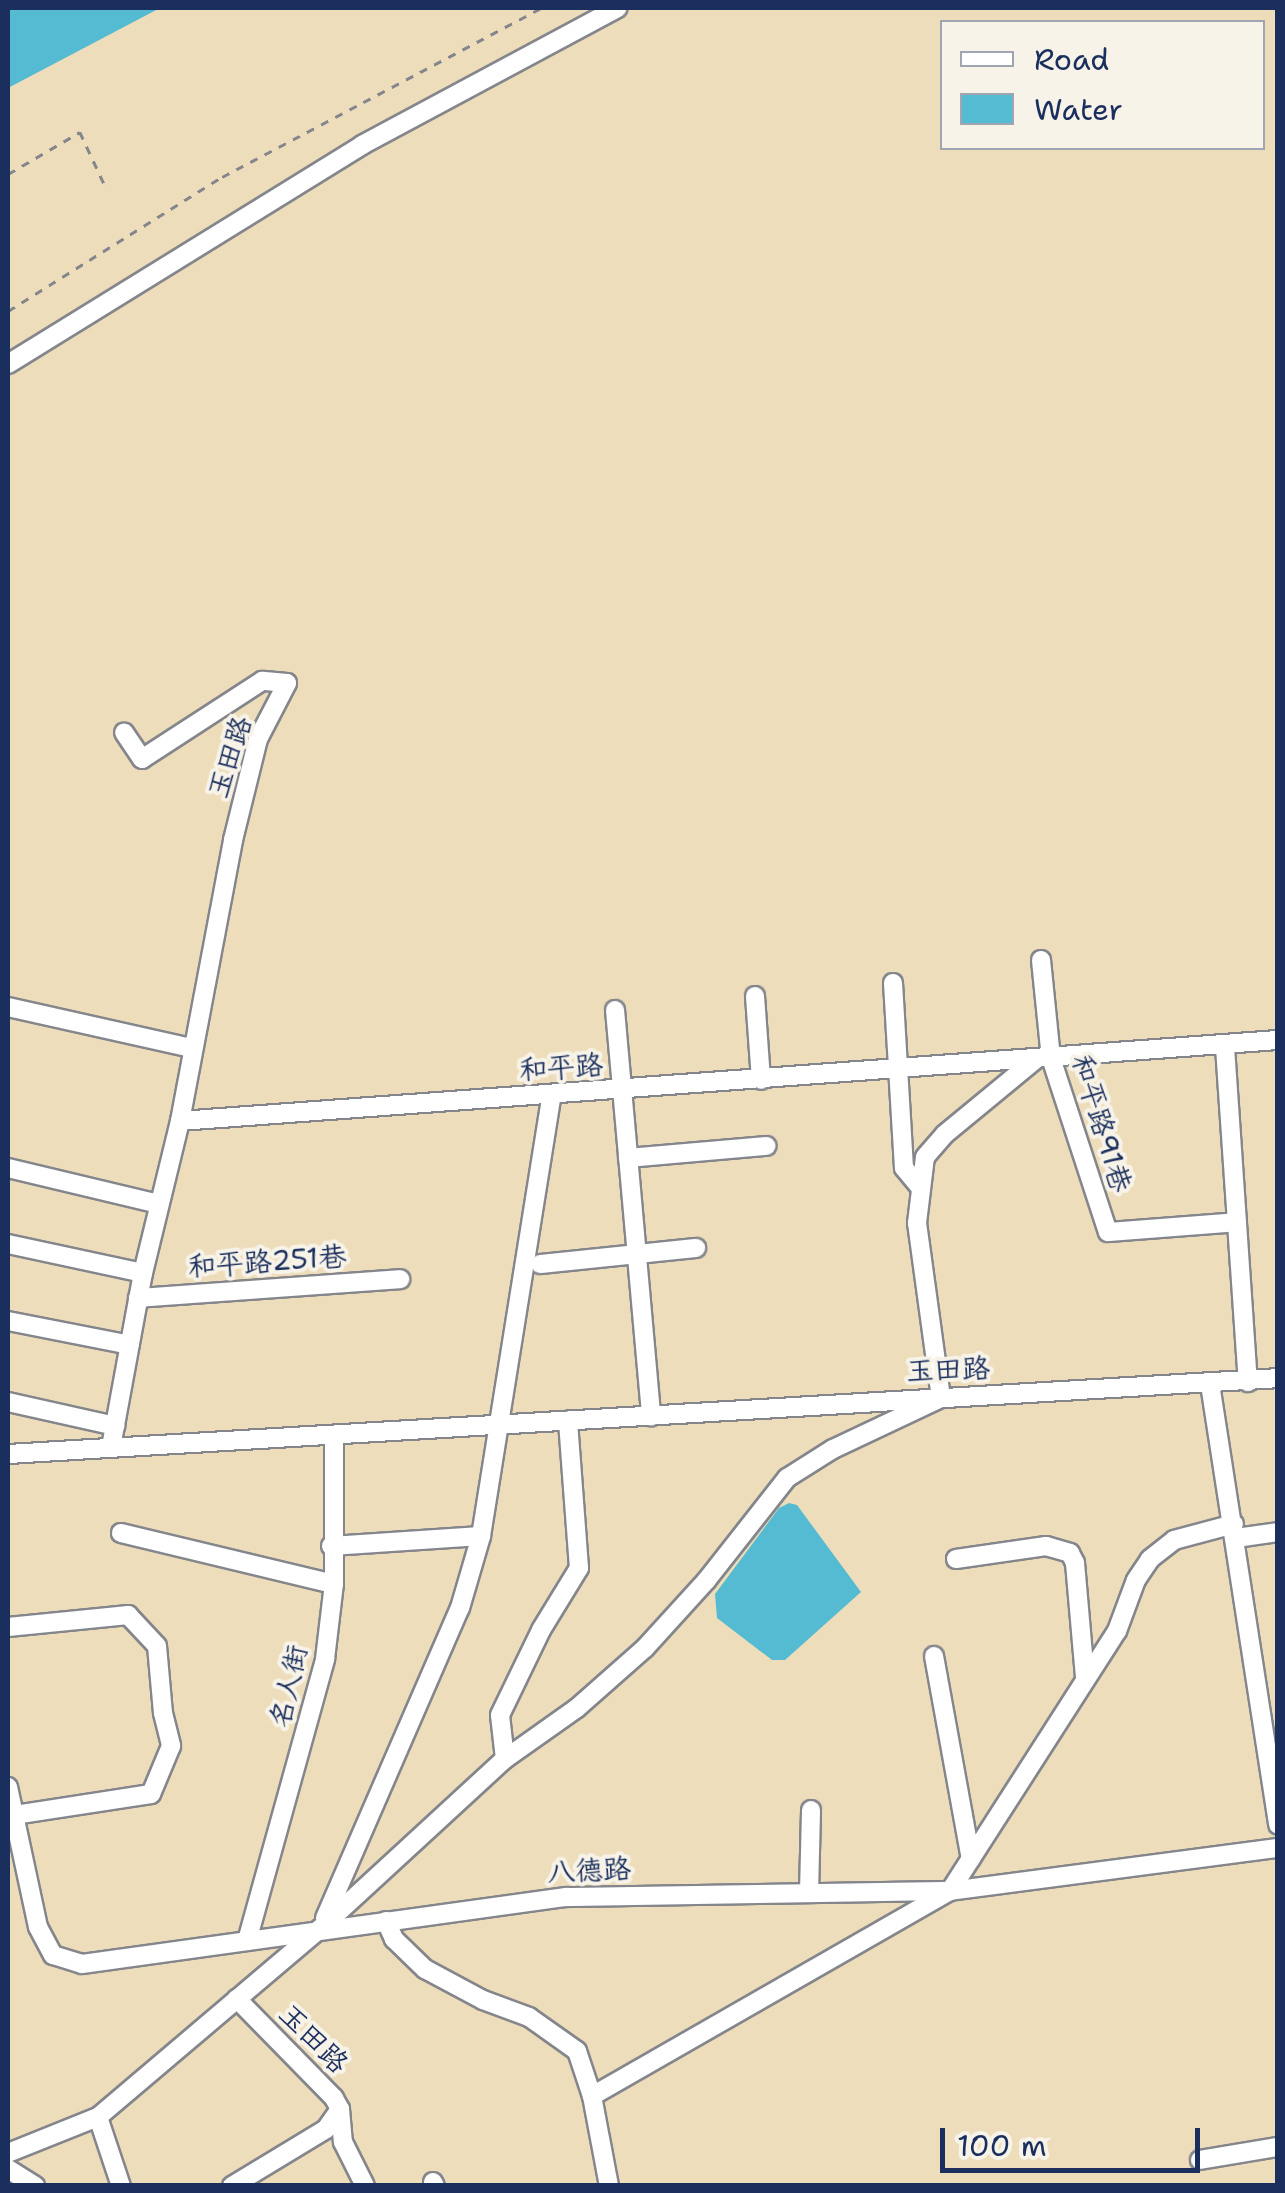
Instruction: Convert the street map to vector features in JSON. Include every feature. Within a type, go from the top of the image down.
[{"type":"street","points":[[8,364],[362,145],[618,8]]},
{"type":"street","name":"玉田路","points":[[124,732],[142,759],[262,682],[287,682],[258,740],[248,774],[191,1048],[180,1121]]},
{"type":"street","name":"和平路91巷","points":[[1041,960],[1044,1058],[1108,1232],[1237,1222]]},
{"type":"street","points":[[893,983],[904,1168],[919,1186]]},
{"type":"street","points":[[755,996],[761,1080]]},
{"type":"street","points":[[8,1007],[191,1048]]},
{"type":"street","points":[[615,1010],[651,1416]]},
{"type":"street","name":"和平路","points":[[180,1121],[1225,1047],[1278,1040]]},
{"type":"street","points":[[1225,1047],[1248,1382]]},
{"type":"street","points":[[941,1398],[920,1252],[919,1186],[926,1157],[945,1134],[1044,1058]]},
{"type":"street","points":[[320,1928],[460,1608],[480,1536],[552,1095]]},
{"type":"street","points":[[111,1448],[143,1272],[180,1121]]},
{"type":"street","points":[[628,1158],[766,1146]]},
{"type":"street","points":[[8,1168],[159,1204]]},
{"type":"street","points":[[8,1244],[143,1272]]},
{"type":"street","points":[[540,1264],[696,1248]]},
{"type":"street","name":"和平路251巷","points":[[138,1298],[400,1278]]},
{"type":"street","points":[[8,1321],[130,1346]]},
{"type":"street","name":"玉田路","points":[[8,1454],[1278,1378]]},
{"type":"street","points":[[1210,1384],[1278,1825]]},
{"type":"street","name":"玉田路","points":[[8,2153],[98,2117],[320,1928],[505,1759],[577,1708],[645,1648],[706,1581],[787,1478],[833,1448],[941,1398]]},
{"type":"street","points":[[8,1402],[115,1426]]},
{"type":"street","points":[[505,1759],[500,1716],[540,1630],[578,1568],[568,1420]]},
{"type":"street","name":"名人街","points":[[247,1941],[325,1659],[334,1584],[334,1436]]},
{"type":"street","points":[[592,2096],[950,1892],[1116,1631],[1136,1580],[1150,1560],[1174,1540],[1235,1531],[1278,1532]]},
{"type":"street","points":[[121,1533],[334,1584]]},
{"type":"street","points":[[332,1546],[480,1536]]},
{"type":"street","points":[[956,1559],[1046,1546],[1070,1552],[1075,1563],[1085,1677]]},
{"type":"street","points":[[8,1627],[128,1615],[157,1646],[162,1713],[171,1746],[152,1794],[14,1815]]},
{"type":"street","points":[[934,1656],[971,1859]]},
{"type":"street","name":"八德路","points":[[8,1787],[38,1927],[53,1955],[82,1964],[320,1928],[566,1897],[950,1892],[1278,1848]]},
{"type":"street","points":[[809,1893],[810,1810]]},
{"type":"street","points":[[386,1921],[394,1940],[426,1969],[560,2035],[577,2051],[592,2096],[609,2186]]},
{"type":"street","name":"玉田路","points":[[232,2186],[326,2129],[340,2108],[237,2000]]},
{"type":"street","points":[[340,2108],[340,2133],[365,2186]]},
{"type":"street","points":[[98,2117],[121,2186]]},
{"type":"street","points":[[1200,2160],[1278,2147]]},
{"type":"street","points":[[8,2169],[35,2186]]},
{"type":"path","points":[[8,311],[222,177],[541,8]]},
{"type":"path","points":[[8,174],[80,132],[108,190]]},
{"type":"water","points":[[8,8],[160,8],[8,88]]},
{"type":"water","points":[[789,1503],[797,1505],[861,1592],[785,1660],[772,1660],[717,1618],[715,1594],[779,1508]]}]
